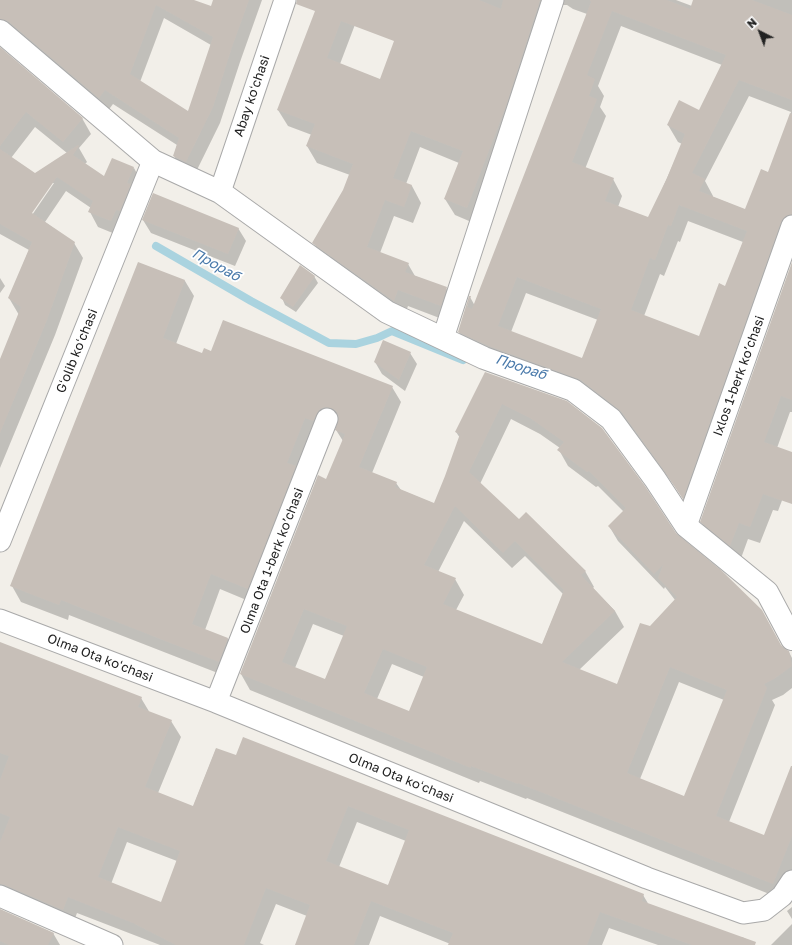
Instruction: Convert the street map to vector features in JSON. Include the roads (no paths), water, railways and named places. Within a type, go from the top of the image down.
[{"type":"street","name":"Abay koʻchasi","points":[[220,192],[285,0]]},
{"type":"street","points":[[443,338],[553,0]]},
{"type":"street","points":[[0,31],[153,161],[220,192],[386,312],[484,358],[573,390],[611,419],[655,479],[686,526],[767,592],[792,639]]},
{"type":"street","name":"Gʻolib koʻchasi","points":[[0,541],[153,161]]},
{"type":"street","name":"Ixlos 1-berk koʼchasi","points":[[686,526],[792,226]]},
{"type":"street","name":"Olma Ota 1-berk koʼchasi","points":[[216,702],[327,419]]},
{"type":"street","name":"Olma Ota koʻchasi","points":[[0,620],[216,702],[646,878],[743,914],[764,910],[782,896],[792,881]]},
{"type":"street","points":[[0,896],[112,945]]},
{"type":"waterway","name":"Прораб","points":[[156,246],[251,301],[329,343],[356,344],[377,338],[392,331],[463,360]]}]
